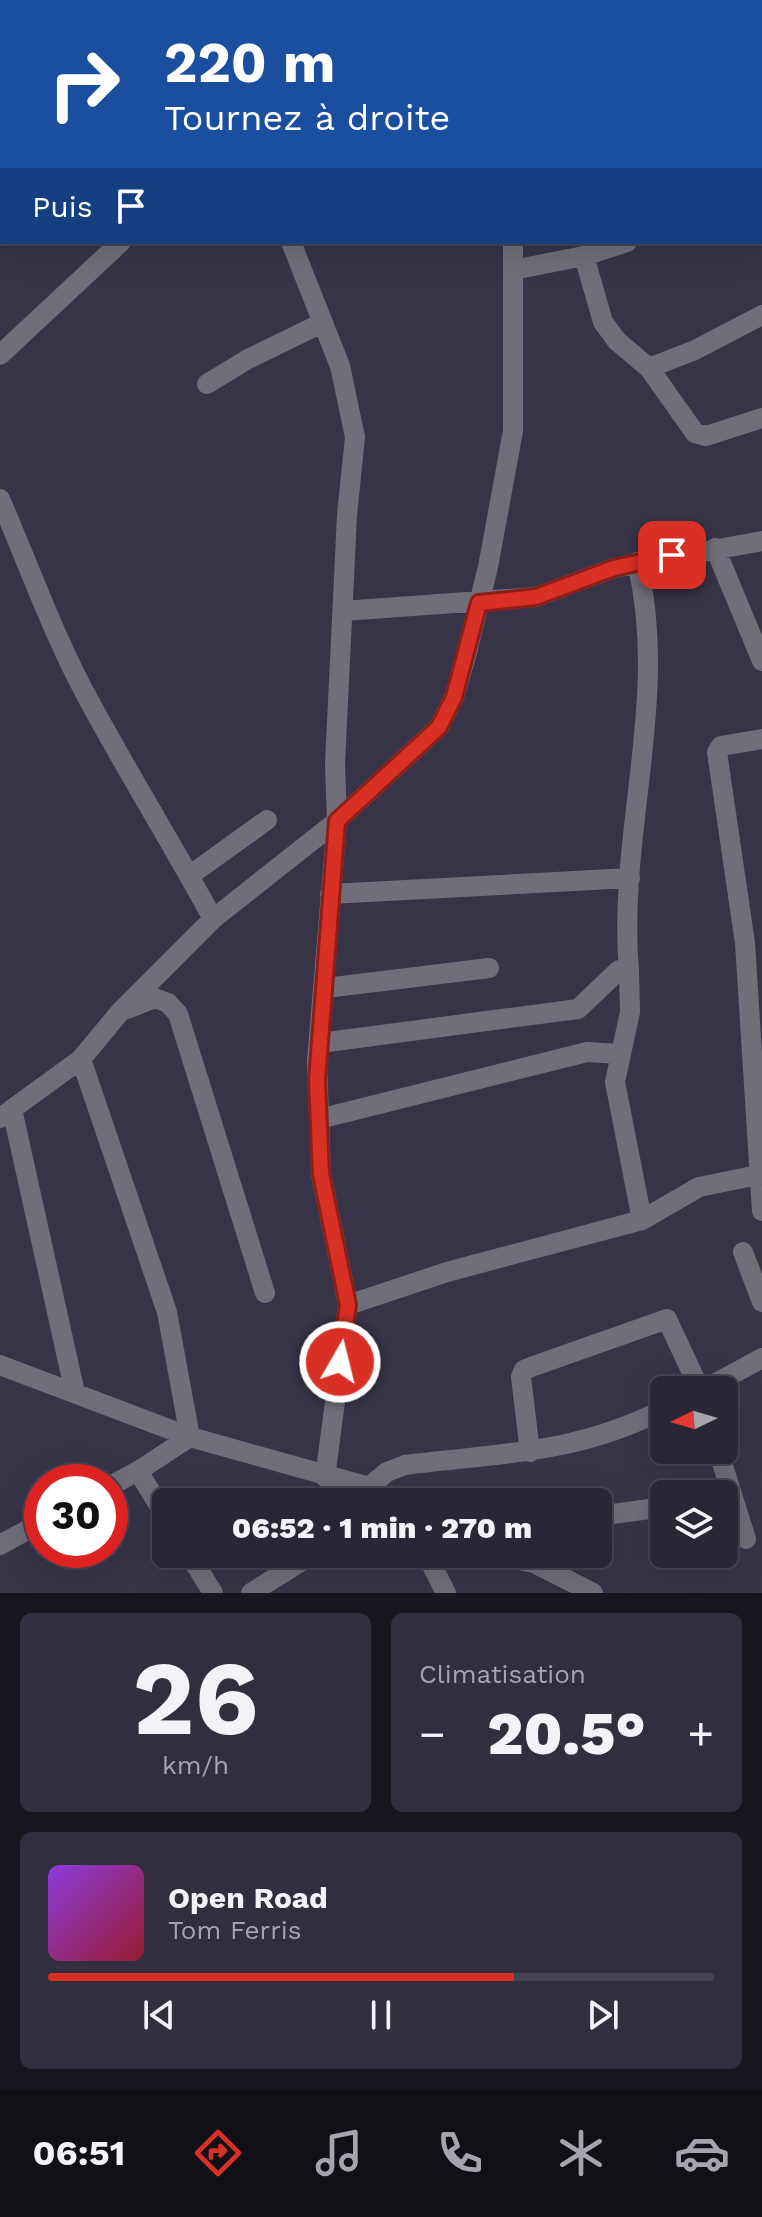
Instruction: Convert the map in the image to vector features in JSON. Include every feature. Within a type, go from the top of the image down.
[{"type":"street","points":[[0,355],[119,244]]},
{"type":"street","points":[[292,244],[345,384],[355,437],[335,764],[337,821],[320,1043],[319,1119],[321,1174],[348,1305],[325,1477]]},
{"type":"street","points":[[75,1393],[6,1113],[81,1059],[120,1012],[213,919],[337,821],[439,727],[454,697],[479,603],[513,431],[513,244]]},
{"type":"street","points":[[513,270],[584,256],[621,244]]},
{"type":"street","points":[[584,256],[603,322],[617,341],[649,368],[688,425],[701,436],[762,418]]},
{"type":"street","points":[[649,368],[695,350],[762,315]]},
{"type":"street","points":[[207,384],[248,359],[322,323]]},
{"type":"street","points":[[0,499],[47,614],[91,705],[213,919]]},
{"type":"street","points":[[343,611],[536,597],[637,562],[762,541]]},
{"type":"street","points":[[715,548],[762,661]]},
{"type":"street","points":[[637,562],[647,621],[648,707],[626,926],[630,1012],[615,1082],[642,1220]]},
{"type":"street","points":[[762,739],[721,746],[717,752],[745,943],[762,1211]]},
{"type":"street","points":[[189,876],[267,820]]},
{"type":"street","points":[[330,894],[630,878]]},
{"type":"street","points":[[326,988],[489,968]]},
{"type":"street","points":[[320,1043],[572,1010],[582,1006],[619,970],[629,971]]},
{"type":"street","points":[[120,1012],[155,998],[168,1003],[178,1014],[265,1293]]},
{"type":"street","points":[[319,1119],[587,1052],[620,1054]]},
{"type":"street","points":[[81,1059],[167,1312],[190,1437]]},
{"type":"street","points":[[348,1305],[447,1272],[642,1220],[699,1187],[758,1175]]},
{"type":"street","points":[[743,1252],[762,1302]]},
{"type":"street","points":[[530,1452],[521,1377],[524,1370],[667,1319],[694,1376]]},
{"type":"street","points":[[728,1376],[762,1358]]},
{"type":"street","points":[[0,1365],[190,1437],[356,1488]]},
{"type":"street","points":[[379,1488],[387,1472],[405,1465],[530,1452],[600,1438],[650,1415]]},
{"type":"street","points":[[128,1476],[190,1437]]},
{"type":"street","points":[[138,1471],[152,1494]]},
{"type":"street","points":[[612,1514],[650,1509]]},
{"type":"street","points":[[738,1522],[746,1539]]},
{"type":"street","points":[[0,1545],[24,1532]]},
{"type":"street","points":[[198,1568],[213,1593]]},
{"type":"street","points":[[251,1593],[291,1568]]},
{"type":"street","points":[[433,1568],[446,1593]]},
{"type":"street","points":[[544,1568],[593,1593]]},
{"type":"route","points":[[340,1362],[348,1305],[321,1174],[317,1080],[337,821],[439,727],[454,697],[479,603],[536,597],[614,568],[672,555]]}]
